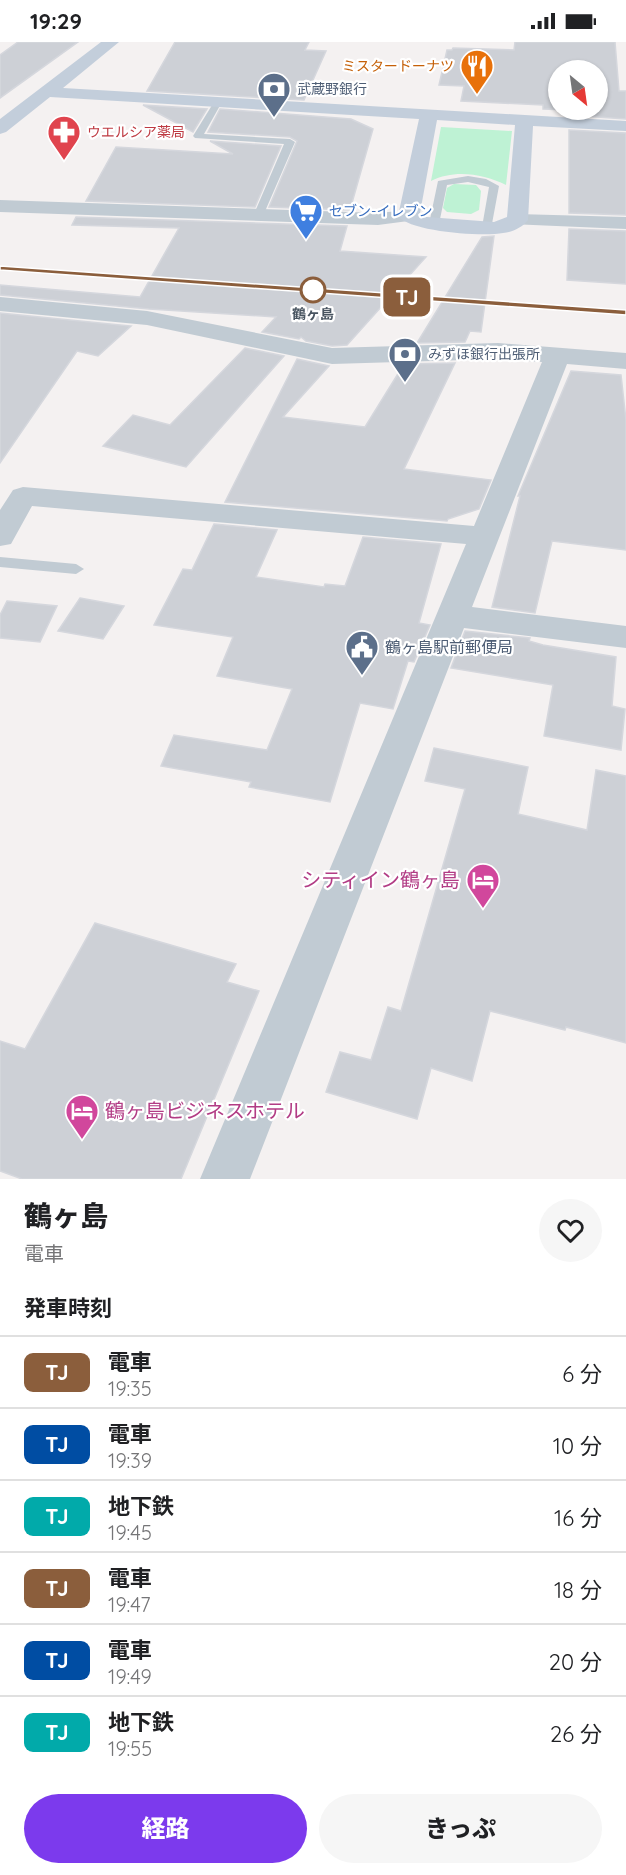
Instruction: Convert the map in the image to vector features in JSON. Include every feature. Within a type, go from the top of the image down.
[{"type":"street","points":[[0,128],[111,42]]},
{"type":"street","points":[[46,92],[626,126]]},
{"type":"street","points":[[409,216],[429,114]]},
{"type":"street","points":[[517,220],[524,120]]},
{"type":"street","points":[[0,206],[378,219],[409,216],[418,222],[487,227],[504,227],[517,220],[626,223]]},
{"type":"street","points":[[0,304],[147,318],[332,356],[498,351],[626,361]]},
{"type":"street","points":[[225,1179],[558,356]]},
{"type":"street","points":[[0,537],[23,496],[484,536]]},
{"type":"street","points":[[452,616],[626,637]]},
{"type":"lane","points":[[218,102],[198,136],[290,142],[259,214]]},
{"type":"lane","points":[[434,224],[442,183],[452,180],[485,182],[494,186],[487,227]]},
{"type":"lane","points":[[0,561],[76,569]]},
{"type":"green space","points":[[441,127],[512,131],[506,185],[469,174],[450,175],[431,181]]},
{"type":"green space","points":[[454,184],[476,185],[481,191],[479,210],[471,214],[447,212],[443,208],[447,188]]},
{"type":"building","points":[[18,42],[78,42],[0,98],[0,55]]},
{"type":"building","points":[[175,42],[309,42],[305,50],[326,51],[304,100],[147,91]]},
{"type":"building","points":[[515,42],[615,42],[619,91],[626,91],[626,119],[608,118],[608,60],[548,60],[548,109],[543,109],[543,105],[461,101],[464,86],[439,85],[447,50],[453,48],[514,50]]},
{"type":"building","points":[[143,105],[207,109],[193,132]]},
{"type":"building","points":[[220,109],[351,119],[373,129],[350,210],[269,207],[297,141],[290,137],[208,132]]},
{"type":"building","points":[[569,130],[626,133],[626,215],[569,213]]},
{"type":"building","points":[[210,141],[281,146],[255,207],[86,201],[116,147],[233,154]]},
{"type":"building","points":[[76,217],[347,226],[340,251],[426,257],[347,345],[332,346],[306,341],[301,337],[299,339],[262,332],[276,317],[149,309],[0,295],[0,285],[140,297],[179,228],[72,225]]},
{"type":"building","points":[[569,229],[626,231],[626,284],[567,280]]},
{"type":"building","points":[[494,236],[481,332],[470,331],[465,342],[417,343],[482,237]]},
{"type":"building","points":[[0,313],[131,326],[98,356],[77,351],[0,463]]},
{"type":"building","points":[[245,348],[284,356],[186,467],[103,446],[133,415],[170,425]]},
{"type":"building","points":[[297,359],[329,366],[283,417],[365,427],[404,364],[455,363],[404,469],[491,480],[479,509],[447,521],[225,502]]},
{"type":"building","points":[[571,371],[621,375],[626,420],[626,550],[552,541],[535,613],[492,607],[520,496],[518,496]]},
{"type":"building","points":[[214,524],[277,530],[256,577],[324,587],[325,584],[345,586],[363,537],[441,544],[419,623],[430,625],[414,662],[408,661],[393,709],[360,703],[330,802],[249,787],[251,782],[161,766],[174,735],[267,750],[292,689],[217,676],[233,637],[154,625],[183,569],[192,570]]},
{"type":"building","points":[[80,598],[124,606],[103,639],[58,631]]},
{"type":"building","points":[[7,601],[57,606],[40,642],[0,638],[0,615]]},
{"type":"building","points":[[465,631],[530,638],[529,641],[543,645],[616,657],[612,706],[625,709],[621,750],[544,736],[553,685],[451,668]]},
{"type":"building","points":[[434,748],[528,767],[518,814],[587,830],[596,770],[626,776],[626,1043],[566,1027],[565,1030],[490,1011],[472,1081],[431,1068],[417,1119],[326,1092],[340,1052],[371,1060],[388,1007],[401,1011],[465,789],[425,781]]},
{"type":"building","points":[[95,923],[236,964],[227,982],[259,991],[181,1179],[22,1179],[0,1171],[0,1041],[25,1049]]},
{"type":"railway","points":[[0,268],[626,313]]},
{"type":"train","name":"TJ","points":[[0,268],[626,313]]},
{"type":"place","name":"ミスタードーナツ","points":[[477,95]]},
{"type":"place","name":"武蔵野銀行","points":[[274,118]]},
{"type":"place","name":"ウエルシア薬局","points":[[64,161]]},
{"type":"place","name":"セブン-イレブン","points":[[306,240]]},
{"type":"place","name":"鶴ヶ島","points":[[313,290]]},
{"type":"place","name":"みずほ銀行出張所","points":[[405,383]]},
{"type":"place","name":"鶴ヶ島駅前郵便局","points":[[362,676]]},
{"type":"place","name":"シティイン鶴ヶ島","points":[[483,909]]},
{"type":"place","name":"鶴ヶ島ビジネスホテル","points":[[82,1140]]}]
